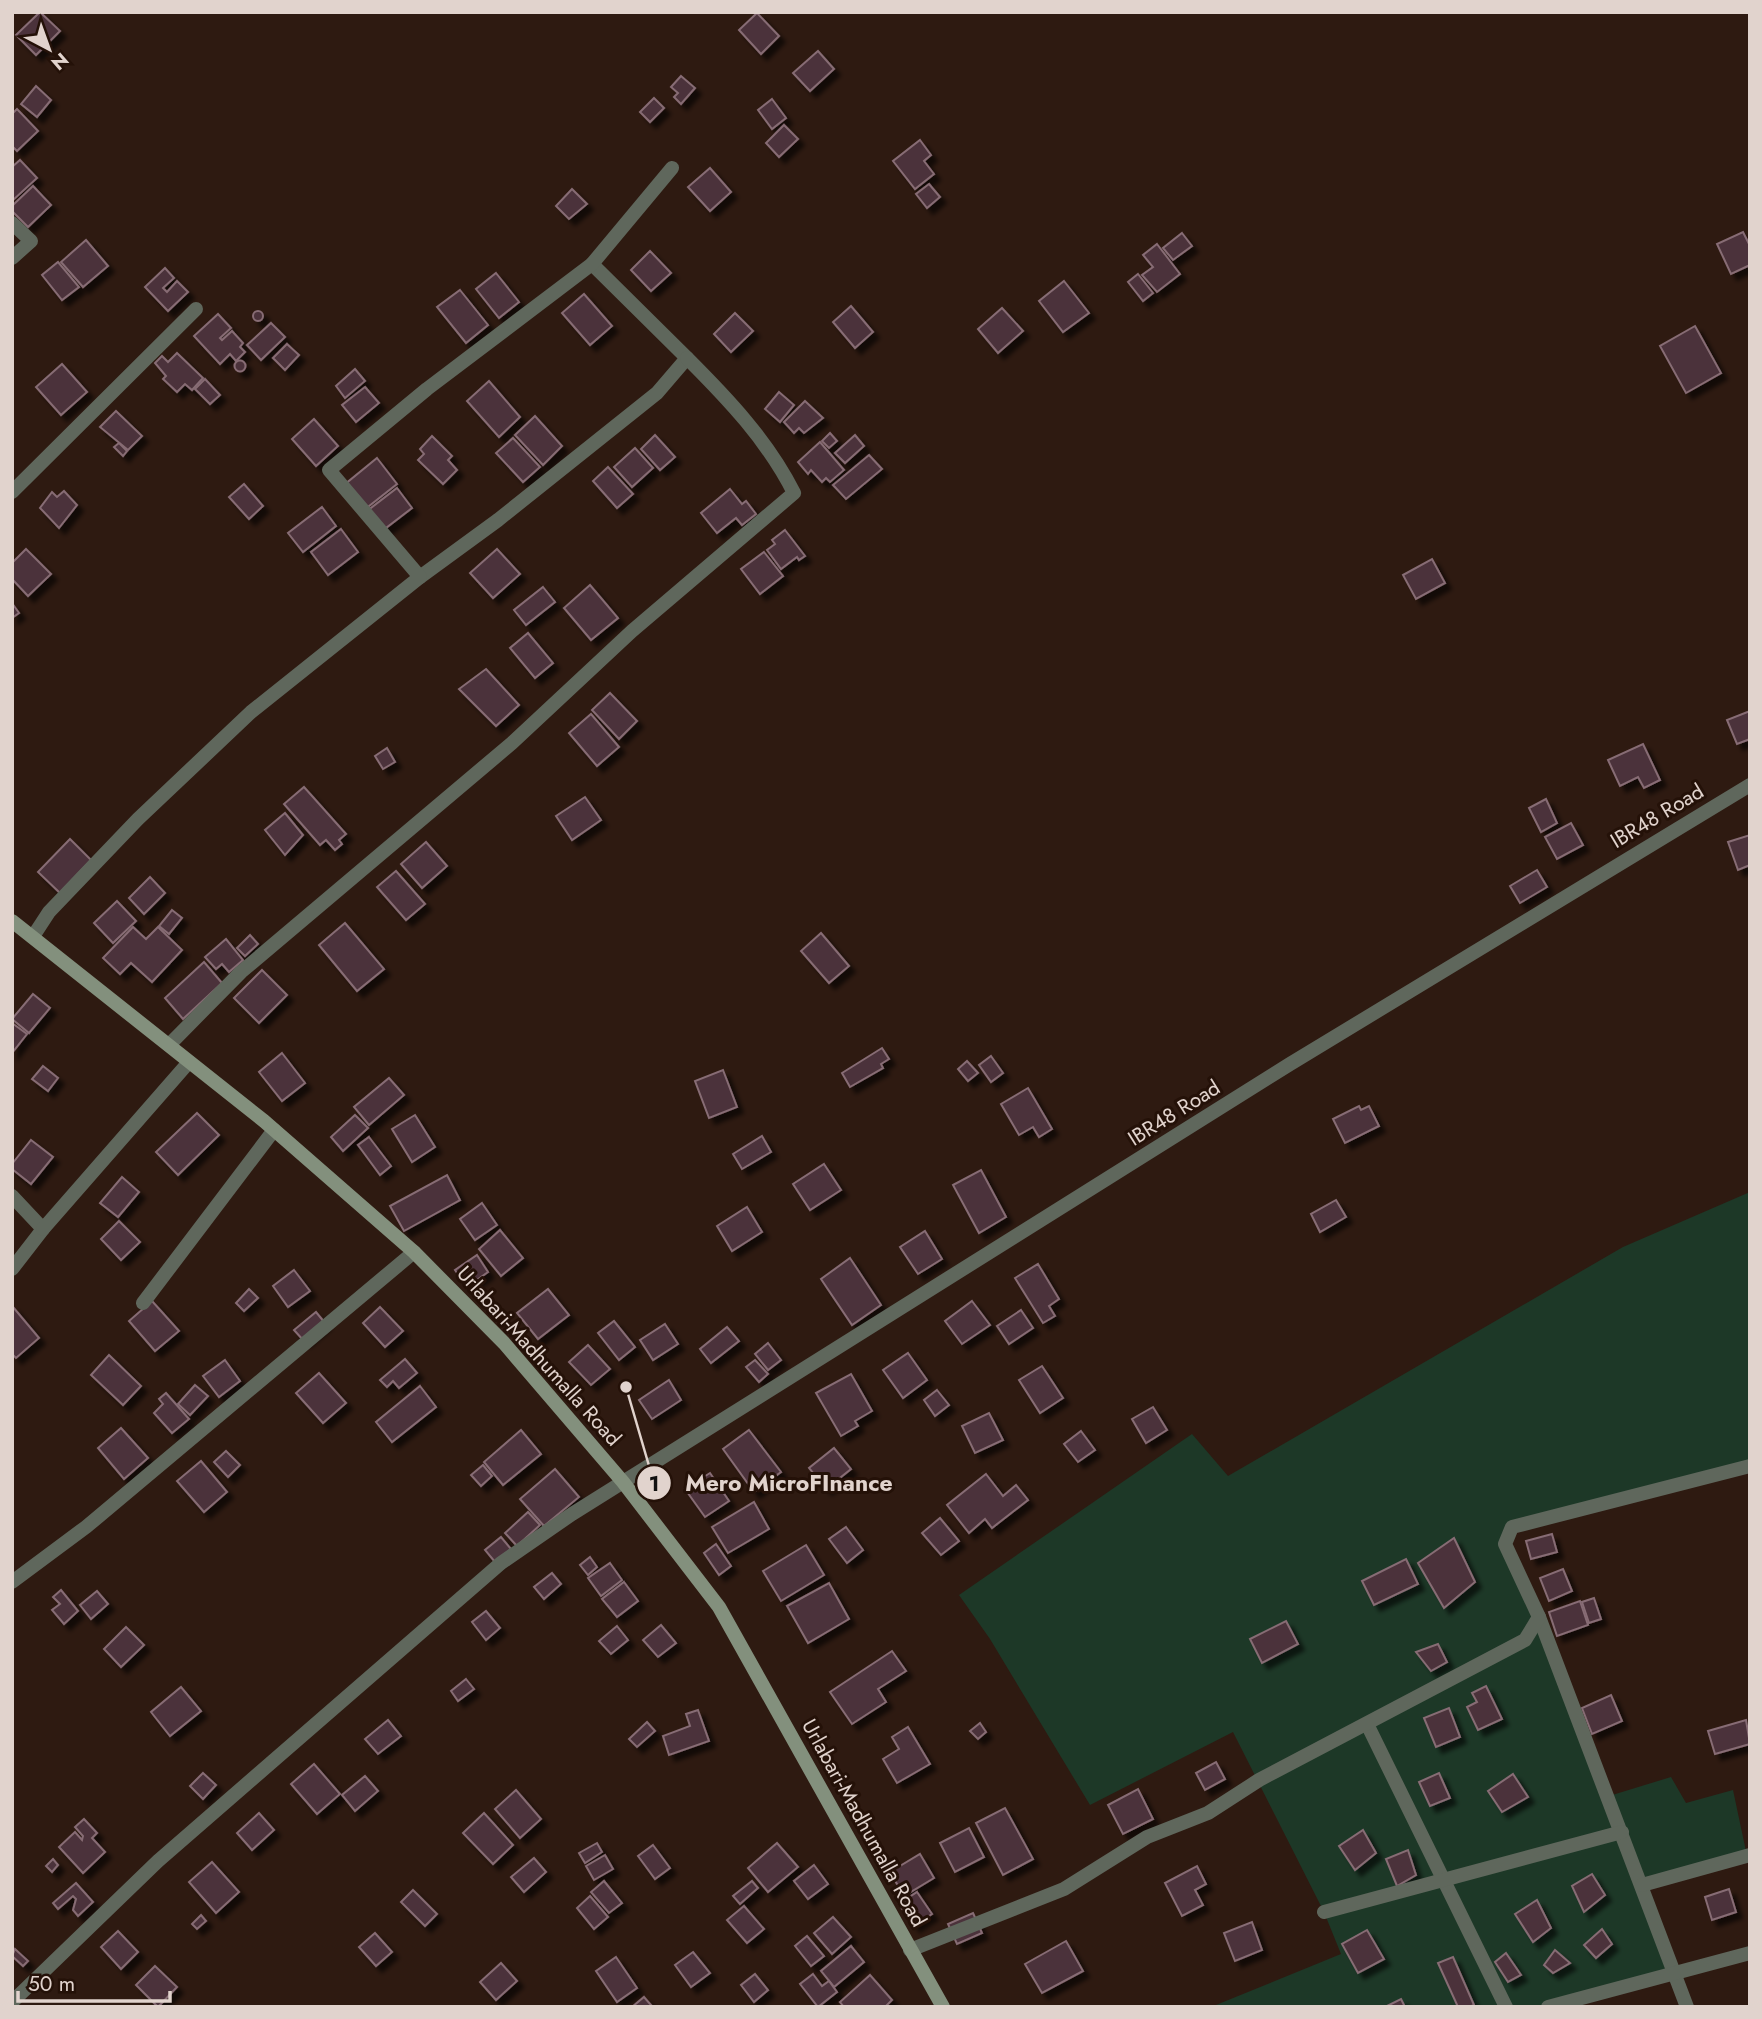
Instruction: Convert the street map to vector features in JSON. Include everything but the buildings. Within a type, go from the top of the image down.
[{"type":"main road","name":"Urlabari-Madhumalla Road","points":[[12,921],[34,935],[274,1130],[414,1252],[504,1343],[623,1482],[719,1607],[943,2007]]},
{"type":"street","points":[[420,577],[329,470],[427,389],[592,264],[672,168]]},
{"type":"street","points":[[12,223],[31,241],[12,257]]},
{"type":"street","points":[[169,1045],[241,972],[512,743],[632,631],[794,493],[778,461],[721,392],[592,264]]},
{"type":"street","points":[[12,492],[196,309]]},
{"type":"street","points":[[34,935],[49,912],[138,819],[251,712],[657,393],[687,358]]},
{"type":"street","name":"IBR48 Road","points":[[12,2003],[158,1861],[501,1563],[623,1482],[1290,1065],[1750,785]]},
{"type":"street","points":[[12,1269],[43,1229],[189,1062]]},
{"type":"street","points":[[143,1303],[274,1130]]},
{"type":"street","points":[[12,1196],[43,1229]]},
{"type":"street","points":[[12,1582],[86,1527],[414,1252]]},
{"type":"street","points":[[1687,2007],[1539,1617],[1505,1544],[1512,1527],[1750,1466]]},
{"type":"street","points":[[911,1950],[1064,1889],[1147,1837],[1208,1812],[1259,1780],[1525,1640],[1539,1617]]},
{"type":"street","points":[[1367,1724],[1446,1880],[1506,2007]]},
{"type":"street","points":[[1324,1913],[1622,1832]]},
{"type":"street","points":[[1642,1885],[1750,1855]]},
{"type":"street","points":[[1548,2007],[1750,1953]]},
{"type":"green space","points":[[1750,1192],[1750,1466],[1512,1527],[1505,1544],[1609,1796],[1671,1777],[1686,1803],[1733,1790],[1747,1856],[1642,1885],[1673,1974],[1577,2000],[1579,2007],[1211,2007],[1341,1954],[1324,1912],[1233,1732],[1090,1805],[990,1639],[959,1595],[1192,1434],[1228,1476],[1623,1247]]},
{"type":"place","name":"Mero MicroFInance","points":[[626,1387]]}]
